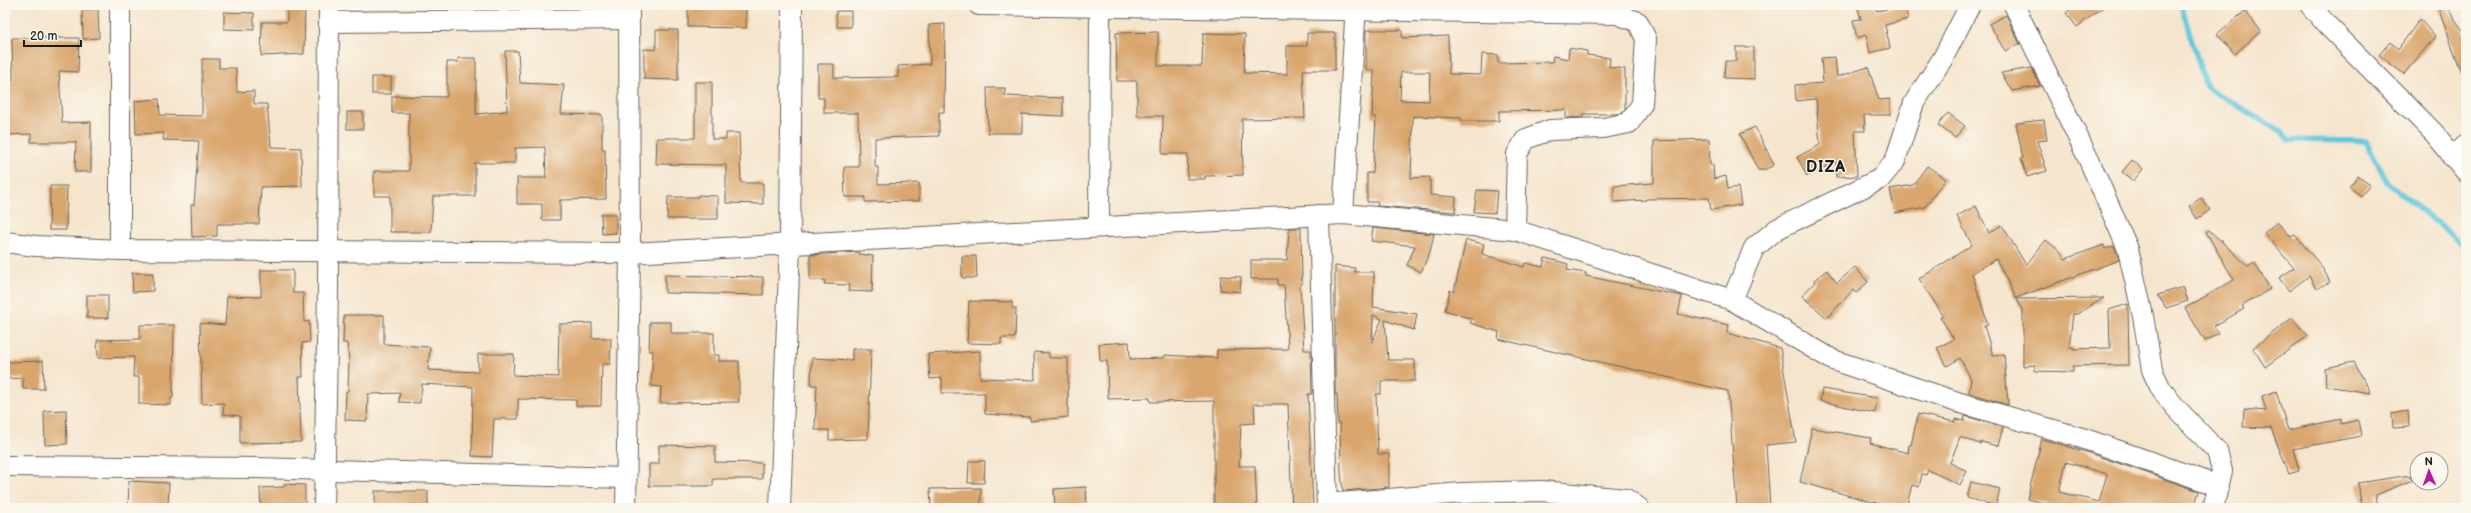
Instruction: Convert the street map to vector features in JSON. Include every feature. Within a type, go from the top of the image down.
[{"type":"street","points":[[120,5],[120,250]]},
{"type":"street","points":[[780,508],[790,244],[792,5]]},
{"type":"street","points":[[980,5],[1356,8],[1617,14],[1638,22],[1646,39],[1642,104],[1629,123],[1603,128],[1550,130],[1526,139],[1517,154],[1515,230]]},
{"type":"street","points":[[1732,300],[1754,248],[1777,229],[1880,179],[1895,161],[1914,103],[1943,58],[1970,5]]},
{"type":"street","points":[[2014,5],[2076,131],[2128,249],[2143,316],[2152,370],[2161,389],[2175,407],[2217,451],[2222,471],[2213,508]]},
{"type":"street","points":[[2310,5],[2327,25],[2434,133],[2459,151],[2466,172]]},
{"type":"street","points":[[1099,227],[1100,7]]},
{"type":"street","points":[[1343,214],[1356,8]]},
{"type":"street","points":[[324,508],[328,250],[329,14],[629,12],[630,253],[626,508]]},
{"type":"street","points":[[5,242],[36,246],[120,250],[328,250],[630,253],[1343,214],[1515,230],[1732,300],[1833,360],[1957,402],[2082,438],[2219,486]]},
{"type":"street","points":[[1319,215],[1327,506],[1419,503],[1462,494],[1541,500],[1626,499],[1639,508]]},
{"type":"street","points":[[5,466],[324,470],[626,478]]},
{"type":"building","points":[[287,5],[305,5],[304,54],[261,56],[262,22],[287,22]]},
{"type":"building","points":[[688,5],[746,5],[746,28],[688,27]]},
{"type":"building","points":[[1857,5],[1876,5],[1877,11],[1905,5],[1908,19],[1885,25],[1890,48],[1870,53],[1866,35],[1857,38],[1853,20],[1861,19]]},
{"type":"building","points":[[2076,5],[2106,5],[2077,27],[2066,13]]},
{"type":"building","points":[[2437,5],[2445,5],[2466,35],[2466,78],[2464,79]]},
{"type":"building","points":[[98,9],[99,38],[83,39],[82,10]]},
{"type":"building","points":[[836,11],[851,11],[851,27],[837,27]]},
{"type":"building","points":[[2245,11],[2261,31],[2235,54],[2217,34]]},
{"type":"building","points":[[224,12],[254,13],[254,30],[224,29]]},
{"type":"building","points":[[2006,15],[2020,44],[2005,51],[1989,24]]},
{"type":"building","points":[[2420,19],[2435,37],[2404,74],[2379,55],[2390,42],[2398,49]]},
{"type":"building","points":[[945,24],[944,112],[939,112],[939,136],[875,138],[875,167],[878,167],[878,184],[919,183],[919,201],[865,202],[865,197],[845,197],[844,167],[859,167],[858,113],[824,113],[824,98],[818,98],[818,64],[834,64],[834,78],[898,77],[898,66],[930,64],[929,25]]},
{"type":"building","points":[[656,30],[678,30],[678,80],[644,79],[644,49],[656,50]]},
{"type":"building","points":[[1366,30],[1402,30],[1402,38],[1448,36],[1449,74],[1481,75],[1482,54],[1498,55],[1498,63],[1552,62],[1553,56],[1568,59],[1569,48],[1587,51],[1587,55],[1610,58],[1609,67],[1625,69],[1625,109],[1622,113],[1616,114],[1583,114],[1583,117],[1566,118],[1566,110],[1499,111],[1499,121],[1461,121],[1461,118],[1413,116],[1411,178],[1430,177],[1430,195],[1456,197],[1455,212],[1377,206],[1378,202],[1367,202],[1367,173],[1373,173],[1376,117],[1372,117],[1374,70],[1366,70]],"holes":[[[1401,72],[1430,72],[1429,101],[1400,100]]]},
{"type":"building","points":[[1158,32],[1158,66],[1202,66],[1203,33],[1245,34],[1244,73],[1287,74],[1287,46],[1307,46],[1307,33],[1335,33],[1335,70],[1303,70],[1305,118],[1242,119],[1243,175],[1205,176],[1205,179],[1187,179],[1188,154],[1162,154],[1163,116],[1137,116],[1137,81],[1117,81],[1116,33]]},
{"type":"building","points":[[12,38],[79,38],[78,72],[59,71],[62,123],[91,122],[91,172],[75,172],[76,142],[31,142],[31,134],[7,135],[5,101],[8,101],[9,80],[13,80]]},
{"type":"building","points":[[1736,47],[1754,47],[1754,79],[1724,78],[1725,61],[1736,61]]},
{"type":"building","points":[[505,51],[518,51],[520,83],[564,85],[561,114],[602,115],[602,149],[605,149],[606,199],[560,200],[560,220],[542,220],[542,204],[517,204],[517,178],[546,178],[545,147],[515,148],[515,163],[475,163],[475,196],[433,196],[431,232],[390,232],[390,196],[374,196],[374,171],[409,171],[409,113],[392,113],[392,96],[447,97],[447,62],[458,62],[458,58],[476,58],[476,114],[507,111]]},
{"type":"building","points":[[1835,57],[1837,77],[1868,67],[1879,100],[1890,99],[1890,115],[1864,115],[1865,131],[1855,131],[1857,176],[1836,177],[1836,162],[1807,176],[1797,157],[1820,145],[1816,99],[1796,101],[1795,85],[1823,83],[1821,58]]},
{"type":"building","points":[[202,59],[219,59],[219,68],[236,68],[237,92],[254,91],[254,104],[267,104],[271,147],[301,148],[302,186],[261,187],[259,224],[217,224],[217,236],[192,237],[191,205],[194,205],[199,141],[163,140],[164,133],[136,134],[135,101],[159,99],[160,115],[202,116]]},
{"type":"building","points":[[2032,68],[2040,86],[2012,91],[2001,73]]},
{"type":"building","points":[[372,77],[391,77],[391,94],[372,94]]},
{"type":"building","points":[[695,82],[712,82],[712,139],[726,139],[726,133],[739,133],[741,183],[763,183],[763,204],[726,203],[726,165],[656,164],[657,138],[695,138]]},
{"type":"building","points":[[987,88],[1005,88],[1005,96],[1063,98],[1063,116],[1022,114],[1022,133],[988,133]]},
{"type":"building","points":[[347,112],[363,112],[363,129],[347,129]]},
{"type":"building","points":[[1948,113],[1965,126],[1955,138],[1938,125]]},
{"type":"building","points":[[2044,120],[2047,140],[2037,141],[2047,171],[2027,177],[2021,158],[2023,158],[2016,123]]},
{"type":"building","points":[[1755,127],[1774,165],[1764,170],[1758,170],[1740,134]]},
{"type":"building","points":[[1709,139],[1710,165],[1713,165],[1714,179],[1726,176],[1728,189],[1738,187],[1741,205],[1711,210],[1709,198],[1646,199],[1614,202],[1614,186],[1654,183],[1654,141]]},
{"type":"building","points":[[2132,160],[2143,169],[2133,181],[2122,172]]},
{"type":"building","points":[[1927,166],[1946,179],[1925,207],[1895,213],[1890,189],[1913,185]]},
{"type":"building","points":[[2358,176],[2370,185],[2361,196],[2349,187]]},
{"type":"building","points":[[50,186],[67,186],[66,230],[49,230]]},
{"type":"building","points":[[1477,190],[1497,191],[1495,213],[1474,212]]},
{"type":"building","points":[[698,195],[718,196],[718,219],[667,219],[668,197],[698,197]]},
{"type":"building","points":[[2201,198],[2210,210],[2197,219],[2189,206]]},
{"type":"building","points":[[1976,206],[1989,233],[2002,225],[2026,265],[2046,240],[2061,252],[2065,259],[2104,245],[2105,249],[2114,246],[2119,260],[2016,298],[1996,259],[1972,273],[1988,325],[1984,326],[1993,355],[2004,354],[2008,405],[1969,393],[1971,379],[1960,358],[1947,366],[1937,348],[1954,339],[1940,317],[1943,315],[1919,279],[1972,245],[1957,216]]},
{"type":"building","points":[[601,214],[616,214],[616,233],[602,234]]},
{"type":"building","points":[[2277,222],[2291,237],[2295,235],[2322,267],[2330,282],[2316,289],[2309,276],[2289,291],[2279,278],[2294,268],[2264,233]]},
{"type":"building","points":[[1289,228],[1301,228],[1302,284],[1300,284],[1304,350],[1311,350],[1312,394],[1308,394],[1313,508],[1292,508],[1288,404],[1254,404],[1255,423],[1241,424],[1239,466],[1255,466],[1257,508],[1214,508],[1214,401],[1150,402],[1150,398],[1108,399],[1107,361],[1100,361],[1099,344],[1129,342],[1130,359],[1164,358],[1164,355],[1217,358],[1217,350],[1288,349],[1284,285],[1278,285],[1278,279],[1251,279],[1251,260],[1287,260]]},
{"type":"building","points":[[1373,228],[1434,234],[1430,252],[1421,272],[1407,265],[1415,246],[1371,241]]},
{"type":"building","points":[[2209,230],[2248,266],[2254,262],[2270,289],[2242,306],[2244,309],[2214,326],[2219,333],[2205,341],[2185,308],[2234,280],[2206,232]]},
{"type":"building","points":[[1466,240],[1484,244],[1482,254],[1524,267],[1525,263],[1543,267],[1545,258],[1568,264],[1567,270],[1586,273],[1586,276],[1682,296],[1678,314],[1729,325],[1727,333],[1780,348],[1796,442],[1766,445],[1770,506],[1737,508],[1728,391],[1498,339],[1499,332],[1470,323],[1472,319],[1445,310],[1450,290],[1454,292]]},
{"type":"building","points":[[859,252],[859,254],[873,256],[872,292],[848,291],[849,285],[824,284],[825,280],[810,280],[810,255]]},
{"type":"building","points":[[962,256],[976,256],[977,278],[962,278]]},
{"type":"building","points":[[1335,266],[1355,268],[1354,272],[1374,272],[1373,307],[1417,314],[1414,330],[1385,320],[1388,360],[1415,360],[1415,381],[1381,381],[1381,394],[1376,394],[1378,454],[1389,454],[1389,487],[1343,491],[1340,424],[1338,424],[1337,394],[1335,394]],"holes":[[[1373,315],[1382,319],[1372,342]]]},
{"type":"building","points":[[1855,267],[1868,282],[1856,293],[1853,290],[1827,318],[1802,296],[1815,282],[1814,280],[1827,270],[1837,283]]},
{"type":"building","points":[[261,270],[293,270],[293,293],[303,293],[304,322],[309,321],[310,342],[302,343],[303,377],[299,377],[301,442],[240,443],[240,416],[223,414],[224,403],[202,404],[200,323],[225,325],[227,296],[261,297]]},
{"type":"building","points":[[132,273],[153,273],[153,291],[133,292]]},
{"type":"building","points":[[665,275],[763,277],[763,295],[665,293]]},
{"type":"building","points":[[1221,276],[1241,277],[1240,292],[1220,290]]},
{"type":"building","points":[[2183,287],[2188,301],[2166,308],[2158,295]]},
{"type":"building","points":[[87,295],[108,295],[108,318],[87,318]]},
{"type":"building","points":[[2104,298],[2077,314],[2073,314],[2069,347],[2073,347],[2073,349],[2110,348],[2109,310],[2128,304],[2129,365],[2073,366],[2073,372],[2035,371],[2035,365],[2023,366],[2023,312],[2017,299]]},
{"type":"building","points":[[969,301],[1012,302],[1012,308],[1016,308],[1015,338],[1001,338],[1001,344],[967,343]]},
{"type":"building","points":[[344,315],[384,315],[384,344],[430,347],[428,370],[478,372],[478,354],[514,354],[513,375],[558,377],[559,324],[592,323],[592,338],[611,338],[610,364],[602,364],[601,406],[576,406],[576,400],[518,399],[518,419],[494,419],[492,457],[472,456],[473,387],[422,384],[420,403],[399,402],[400,393],[368,394],[367,421],[345,420],[349,360],[347,343],[343,343]]},
{"type":"building","points":[[2292,318],[2308,336],[2265,367],[2253,348]]},
{"type":"building","points":[[650,322],[671,322],[671,333],[714,333],[714,355],[719,355],[719,361],[739,361],[739,402],[660,403],[661,387],[651,386],[653,351],[649,351]]},
{"type":"building","points":[[140,325],[174,325],[173,398],[171,398],[171,405],[139,404],[139,377],[133,377],[134,357],[98,358],[97,340],[140,339]]},
{"type":"building","points":[[852,349],[871,349],[868,439],[829,440],[829,430],[815,430],[817,385],[811,385],[812,358],[852,360]]},
{"type":"building","points":[[980,351],[980,378],[1035,380],[1034,352],[1049,353],[1049,358],[1068,358],[1068,417],[1030,421],[1030,417],[985,414],[985,393],[942,393],[942,378],[930,379],[928,354]]},
{"type":"building","points":[[43,361],[44,389],[23,389],[23,378],[5,379],[5,362]]},
{"type":"building","points":[[2354,362],[2371,393],[2326,386],[2325,368]]},
{"type":"building","points":[[1822,389],[1877,398],[1875,413],[1820,401]]},
{"type":"building","points":[[2276,391],[2288,430],[2341,419],[2341,424],[2358,420],[2361,436],[2293,449],[2299,471],[2289,474],[2271,428],[2243,427],[2244,409],[2266,411],[2262,396]]},
{"type":"building","points":[[66,410],[67,444],[45,445],[44,411]]},
{"type":"building","points":[[2408,410],[2409,427],[2393,428],[2392,413]]},
{"type":"building","points":[[1918,414],[1955,422],[1956,419],[1964,421],[1965,416],[2003,427],[1998,446],[1981,442],[1980,444],[1960,437],[1950,463],[1967,471],[1960,485],[1928,470],[1926,475],[1922,474],[1919,487],[1912,485],[1906,508],[1894,508],[1800,482],[1812,428],[1871,438],[1870,443],[1908,453]]},
{"type":"building","points":[[2042,439],[2083,451],[2199,491],[2194,508],[2063,508],[2027,499]],"holes":[[[2066,462],[2107,474],[2099,502],[2059,492]]]},
{"type":"building","points":[[659,445],[715,446],[715,462],[762,463],[762,479],[713,479],[713,486],[649,486],[649,464],[659,464]]},
{"type":"building","points":[[969,461],[985,461],[984,483],[968,483]]},
{"type":"building","points":[[2409,475],[2409,481],[2376,495],[2378,508],[2362,508],[2358,483]]},
{"type":"building","points":[[129,481],[169,483],[168,508],[128,507]]},
{"type":"building","points":[[1971,482],[2000,489],[1996,506],[1967,498]]},
{"type":"building","points":[[284,484],[305,485],[305,508],[261,508],[260,488],[284,487]]},
{"type":"building","points":[[1086,487],[1087,508],[1055,508],[1054,489]]},
{"type":"building","points":[[981,488],[981,508],[931,508],[930,489]]},
{"type":"building","points":[[375,491],[428,491],[428,508],[375,508]]},
{"type":"waterway","points":[[2181,5],[2206,87],[2282,132],[2289,140],[2366,141],[2387,182],[2466,247]]},
{"type":"district","name":"DIZA","points":[[1826,167]]}]
